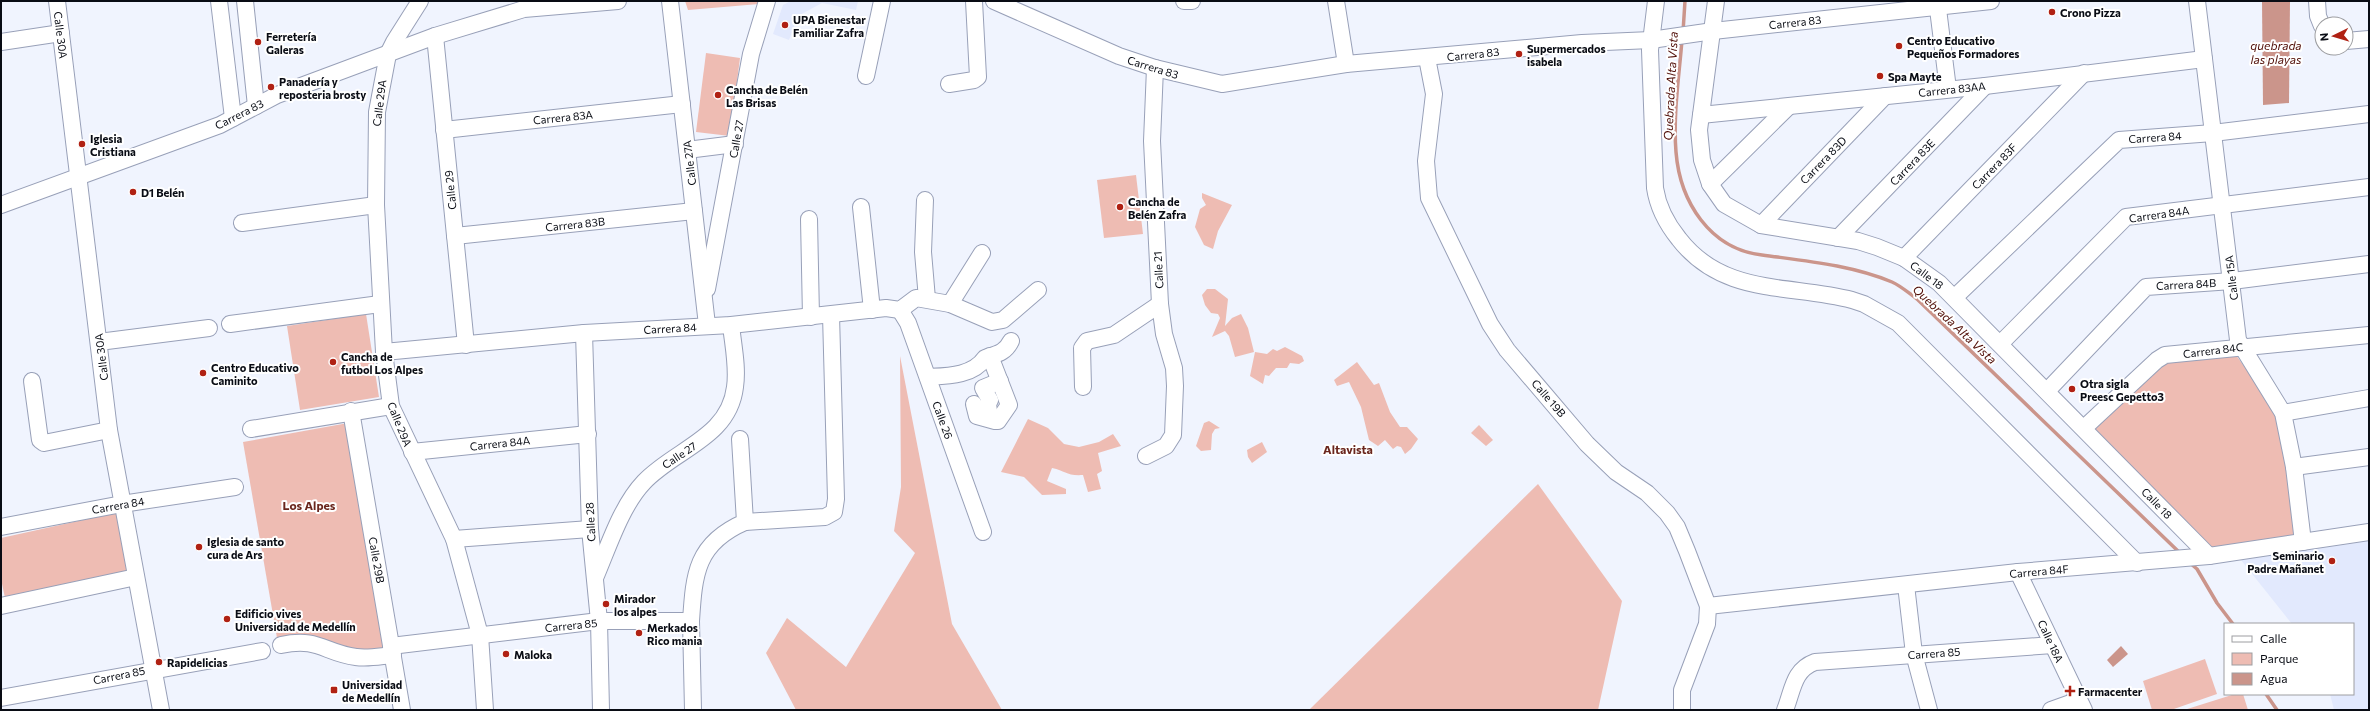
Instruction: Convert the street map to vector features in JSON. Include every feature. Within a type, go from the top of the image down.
[{"type":"street","name":"Calle 30A","points":[[57,1],[109,430],[161,710]]},
{"type":"street","points":[[219,1],[233,118]]},
{"type":"street","points":[[245,1],[256,106]]},
{"type":"street","points":[[388,54],[420,1]]},
{"type":"street","name":"Carrera 83","points":[[1,204],[79,177],[233,118],[277,95],[435,36],[524,9],[618,1]]},
{"type":"street","name":"Calle 27A","points":[[670,1],[707,325]]},
{"type":"street","name":"Calle 27","points":[[705,302],[751,54],[767,1]]},
{"type":"street","points":[[866,76],[882,1]]},
{"type":"street","points":[[950,84],[974,80],[978,77],[974,1]]},
{"type":"street","name":"Carrera 83","points":[[994,1],[1119,56],[1155,68],[1222,84],[1346,64],[1427,58],[1582,43],[1651,40],[1697,33],[1937,4],[1990,1]]},
{"type":"street","points":[[1336,1],[1346,64]]},
{"type":"street","points":[[1656,1],[1651,40],[1653,154],[1658,202],[1670,229],[1695,258],[1706,266],[1742,282],[1852,300],[1864,304],[1898,323],[2137,563]]},
{"type":"street","name":"Calle 18","points":[[1716,1],[1699,130],[1702,160],[1710,184],[1724,204],[1760,225],[1858,241],[1904,258],[1955,298],[2209,556]]},
{"type":"street","name":"Calle 15A","points":[[2197,1],[2232,281],[2237,333],[2241,347],[2283,412],[2294,467],[2303,542]]},
{"type":"street","points":[[2317,1],[2318,16]]},
{"type":"street","points":[[1937,4],[1948,89]]},
{"type":"street","points":[[1,42],[61,33]]},
{"type":"street","name":"Calle 29","points":[[435,36],[466,345]]},
{"type":"street","points":[[2354,40],[2369,39]]},
{"type":"street","name":"Calle 29A","points":[[388,54],[377,112],[376,205],[380,304],[391,406],[454,539],[480,635],[485,710]]},
{"type":"street","name":"Calle 19B","points":[[1427,58],[1434,94],[1426,161],[1429,198],[1490,324],[1507,350],[1588,444],[1616,472],[1647,493],[1667,513],[1677,527],[1688,551],[1708,606],[1707,624],[1682,690],[1682,710]]},
{"type":"street","name":"Carrera 83AA","points":[[1700,116],[1985,86],[2204,59]]},
{"type":"street","name":"Calle 21","points":[[1146,456],[1166,446],[1173,435],[1174,368],[1164,334],[1160,304],[1152,141],[1155,68]]},
{"type":"street","name":"Carrera 83F","points":[[1904,258],[2084,73]]},
{"type":"street","name":"Carrera 83E","points":[[1838,238],[1985,86]]},
{"type":"street","name":"Carrera 83D","points":[[1760,225],[1885,96]]},
{"type":"street","name":"Carrera 83A","points":[[444,130],[682,104]]},
{"type":"street","points":[[1710,184],[1788,107]]},
{"type":"street","name":"Carrera 84","points":[[1955,298],[2115,142],[2123,139],[2213,133],[2369,114]]},
{"type":"street","points":[[687,150],[735,144]]},
{"type":"street","name":"Carrera 84A","points":[[2000,344],[2126,217],[2369,187]]},
{"type":"street","points":[[925,200],[923,252],[927,299]]},
{"type":"street","points":[[242,223],[376,205]]},
{"type":"street","points":[[861,207],[872,310]]},
{"type":"street","name":"Carrera 83B","points":[[455,236],[694,212]]},
{"type":"street","points":[[809,218],[811,317]]},
{"type":"street","points":[[950,304],[982,253]]},
{"type":"street","name":"Carrera 84B","points":[[2046,390],[2146,287],[2232,281],[2369,264]]},
{"type":"street","points":[[900,310],[916,298],[927,299],[950,304],[992,322],[1002,320],[1038,290]]},
{"type":"street","points":[[230,324],[380,304]]},
{"type":"street","points":[[1083,387],[1082,348],[1087,341],[1114,335],[1160,304]]},
{"type":"street","name":"Carrera 84","points":[[384,352],[584,333],[707,325],[731,326],[886,308],[900,310]]},
{"type":"street","name":"Calle 26","points":[[900,310],[908,323],[983,532]]},
{"type":"street","points":[[693,710],[690,621],[693,592],[702,556],[726,533],[745,522],[825,517],[834,512],[836,499],[830,315]]},
{"type":"street","name":"Calle 27","points":[[595,579],[621,519],[643,483],[661,466],[700,440],[721,422],[732,406],[736,385],[731,326]]},
{"type":"street","points":[[99,342],[209,328]]},
{"type":"street","name":"Calle 28","points":[[584,333],[590,529],[599,621],[601,710]]},
{"type":"street","name":"Carrera 84C","points":[[2084,428],[2157,360],[2165,355],[2369,334]]},
{"type":"street","points":[[928,377],[952,376],[969,370],[990,356],[998,355],[1007,349],[1011,341]]},
{"type":"street","points":[[990,356],[1009,405],[998,421],[977,416],[982,402],[983,388],[1002,387]]},
{"type":"street","points":[[32,380],[40,440],[44,443],[109,430]]},
{"type":"street","points":[[2283,412],[2369,398]]},
{"type":"street","points":[[251,429],[351,411],[391,406]]},
{"type":"street","name":"Calle 29B","points":[[351,411],[402,710]]},
{"type":"street","name":"Carrera 84A","points":[[412,452],[588,434]]},
{"type":"street","points":[[740,438],[745,522]]},
{"type":"street","points":[[2294,467],[2369,457]]},
{"type":"street","name":"Carrera 84","points":[[1,527],[122,504],[234,487]]},
{"type":"street","points":[[454,539],[590,529]]},
{"type":"street","name":"Carrera 84F","points":[[1708,606],[2018,572],[2209,556],[2369,532]]},
{"type":"street","name":"Calle 18A","points":[[2018,572],[2081,705]]},
{"type":"street","points":[[1,606],[136,577]]},
{"type":"street","points":[[1906,585],[1914,654],[1929,710]]},
{"type":"street","name":"Carrera 85","points":[[281,645],[303,642],[315,643],[355,657],[480,635],[599,621],[690,621]]},
{"type":"street","name":"Carrera 85","points":[[1785,710],[1798,674],[1803,667],[1816,662],[2053,645]]},
{"type":"street","name":"Carrera 85","points":[[1,698],[154,669],[262,651]]},
{"type":"street","points":[[2051,710],[2081,705]]},
{"type":"shaded area","name":"UPA Bienestar Familiar Zafra","points":[[791,1],[858,1],[856,10],[822,3],[798,16],[789,40],[773,34],[783,5]]},
{"type":"shaded area","points":[[2369,541],[2369,710],[2334,710],[2330,695],[2354,695],[2354,623],[2291,623],[2241,560]]},
{"type":"green space","points":[[685,1],[760,1],[759,4],[688,10]]},
{"type":"green space","name":"Cancha de Belén Las Brisas","points":[[706,53],[740,58],[730,136],[696,132]]},
{"type":"green space","name":"Cancha de Belén Zafra","points":[[1136,175],[1143,234],[1104,238],[1097,180]]},
{"type":"green space","points":[[1202,193],[1232,205],[1218,231],[1213,249],[1204,245],[1195,227],[1200,209],[1206,205],[1202,198]]},
{"type":"green space","points":[[1207,289],[1215,289],[1228,299],[1225,326],[1232,318],[1241,314],[1248,328],[1254,352],[1235,357],[1229,336],[1225,331],[1212,337],[1220,318],[1218,314],[1211,313],[1205,305],[1202,295]]},
{"type":"green space","name":"Cancha de futbol Los Alpes","points":[[366,314],[379,397],[300,410],[287,326]]},
{"type":"green space","points":[[1285,347],[1302,356],[1304,361],[1299,364],[1290,363],[1287,368],[1276,368],[1269,376],[1265,375],[1263,384],[1250,376],[1255,352],[1267,354],[1273,349],[1277,351]]},
{"type":"green space","points":[[2236,355],[2278,414],[2297,537],[2211,549],[2094,429],[2163,362]]},
{"type":"green space","points":[[900,356],[952,624],[1002,710],[796,710],[766,653],[787,618],[846,667],[915,553],[894,531],[901,487]]},
{"type":"green space","points":[[1357,362],[1374,385],[1379,383],[1390,412],[1400,427],[1407,427],[1418,439],[1411,449],[1405,454],[1401,447],[1397,446],[1393,449],[1385,440],[1378,446],[1369,440],[1361,407],[1349,382],[1337,386],[1334,380]]},
{"type":"green space","points":[[1028,419],[1048,428],[1064,444],[1079,447],[1099,442],[1113,434],[1121,446],[1098,453],[1102,471],[1097,474],[1101,489],[1088,492],[1083,475],[1069,474],[1052,468],[1047,481],[1066,489],[1066,494],[1042,495],[1024,477],[1001,472]]},
{"type":"green space","points":[[1209,421],[1220,428],[1215,429],[1212,434],[1211,450],[1201,451],[1196,446],[1204,423]]},
{"type":"green space","name":"Los Alpes","points":[[348,423],[386,648],[361,651],[277,638],[243,442]]},
{"type":"green space","points":[[1479,425],[1493,440],[1486,446],[1471,433]]},
{"type":"green space","points":[[1262,442],[1267,452],[1252,463],[1248,457],[1247,450]]},
{"type":"green space","points":[[1538,484],[1622,601],[1598,710],[1309,710]]},
{"type":"green space","points":[[119,512],[132,573],[5,598],[1,579],[1,538]]},
{"type":"green space","points":[[2205,659],[2217,694],[2171,710],[2152,710],[2143,681]]},
{"type":"green space","points":[[2232,695],[2243,695],[2248,710],[2184,710]]},
{"type":"water","name":"quebrada las playas","points":[[2262,1],[2290,1],[2289,103],[2263,105]]},
{"type":"water","points":[[2121,646],[2128,654],[2113,667],[2107,660]]},
{"type":"waterway","name":"Quebrada Alta Vista","points":[[1683,32],[1685,1]]},
{"type":"waterway","name":"Quebrada Alta Vista","points":[[1682,40],[1675,124],[1676,152],[1679,171],[1691,205],[1701,220],[1713,233],[1727,243],[1744,251],[1861,271],[1892,282],[1902,288],[1917,299],[2180,553]]},
{"type":"waterway","name":"Quebrada Alta Vista","points":[[2190,563],[2197,569],[2217,603],[2232,623]]},
{"type":"waterway","name":"Quebrada Alta Vista","points":[[2267,695],[2277,710]]},
{"type":"place","name":"Crono Pizza","points":[[2052,12]]},
{"type":"place","name":"UPA Bienestar Familiar Zafra","points":[[785,25]]},
{"type":"place","name":"Ferretería Galeras","points":[[258,42]]},
{"type":"place","name":"Centro Educativo Pequeños Formadores","points":[[1899,46]]},
{"type":"place","name":"Supermercados isabela","points":[[1519,54]]},
{"type":"place","name":"Spa Mayte","points":[[1880,76]]},
{"type":"place","name":"Panadería y reposteria brosty","points":[[271,87]]},
{"type":"place","name":"Cancha de Belén Las Brisas","points":[[718,95]]},
{"type":"place","name":"Iglesia Cristiana","points":[[82,144]]},
{"type":"place","name":"D1 Belén","points":[[133,192]]},
{"type":"place","name":"Cancha de Belén Zafra","points":[[1120,207]]},
{"type":"place","name":"Cancha de futbol Los Alpes","points":[[333,362]]},
{"type":"place","name":"Centro Educativo Caminito","points":[[203,373]]},
{"type":"place","name":"Otra sigla Preesc Gepetto3","points":[[2072,389]]},
{"type":"place","name":"Iglesia de santo cura de Ars","points":[[199,547]]},
{"type":"place","name":"Seminario Padre Mañanet","points":[[2332,561]]},
{"type":"place","name":"Mirador los alpes","points":[[606,604]]},
{"type":"place","name":"Edificio vives Universidad de Medellín","points":[[227,619]]},
{"type":"place","name":"Merkados Rico mania","points":[[639,633]]},
{"type":"place","name":"Maloka","points":[[506,654]]},
{"type":"place","name":"Rapidelicias","points":[[159,662]]},
{"type":"place","name":"Universidad de Medellín","points":[[334,690]]},
{"type":"place","name":"Farmacenter","points":[[2070,691]]},
{"type":"district","name":"Altavista","points":[[1348,449]]},
{"type":"district","name":"Los Alpes","points":[[309,505]]}]
